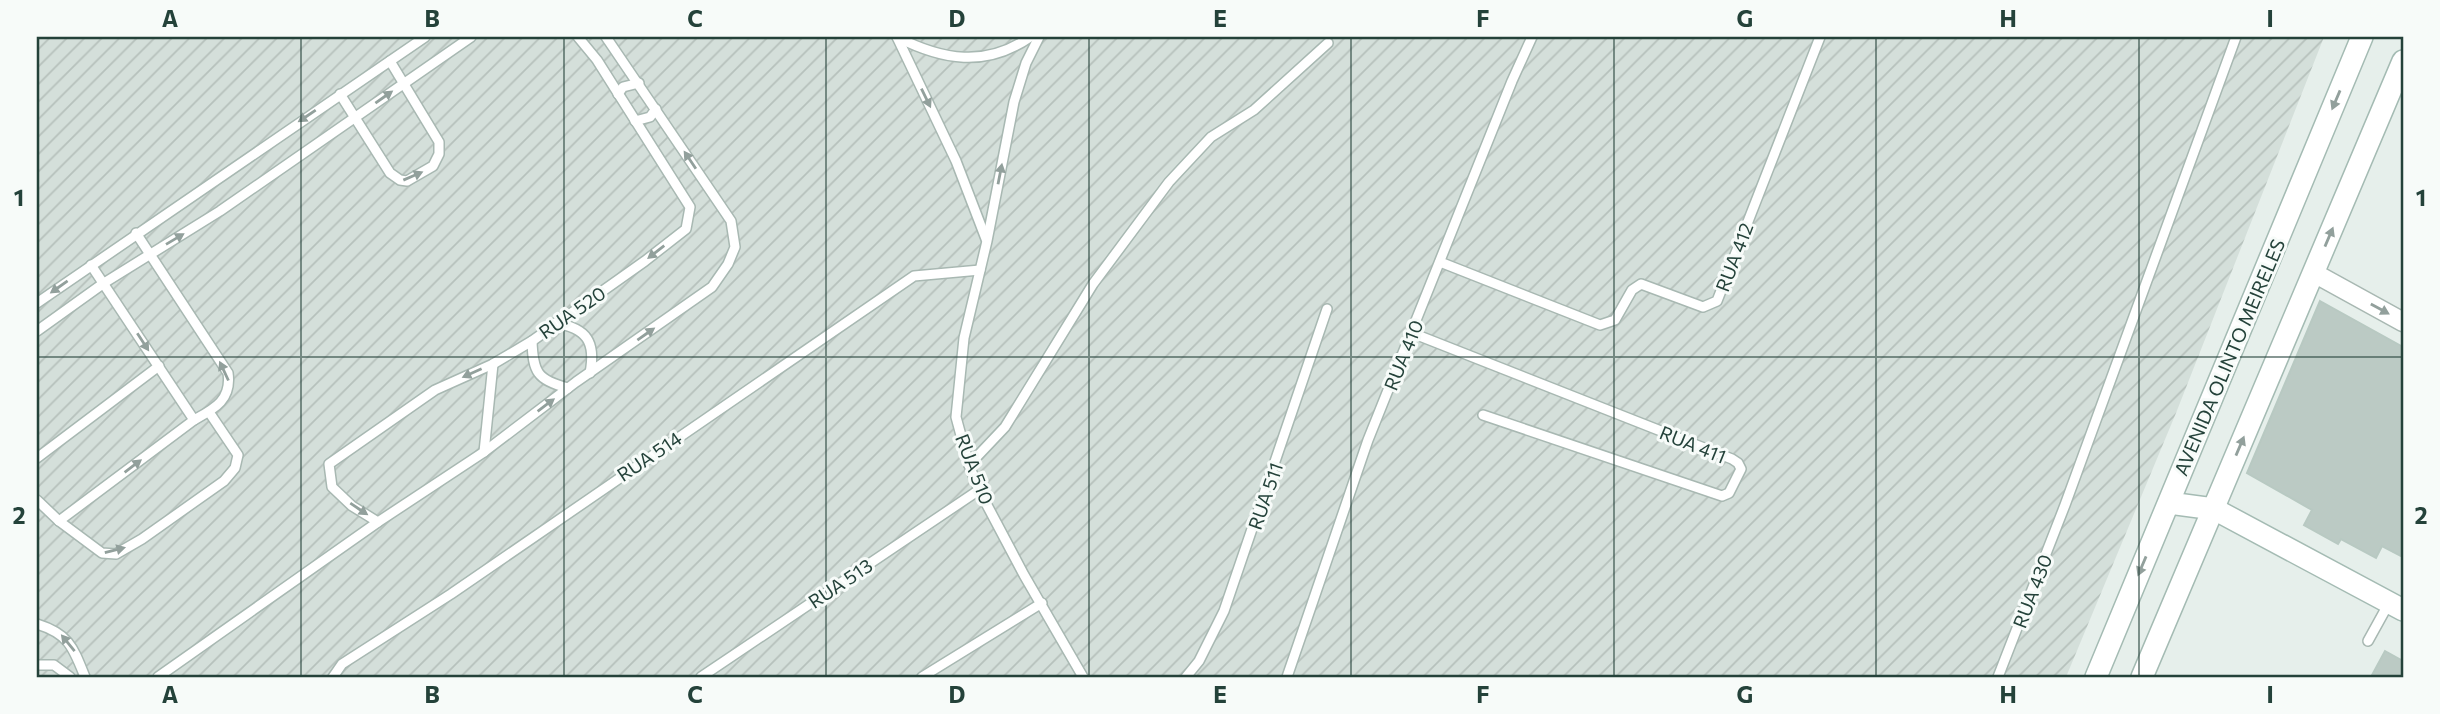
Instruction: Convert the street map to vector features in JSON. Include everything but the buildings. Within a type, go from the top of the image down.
[{"type":"main road","name":"AVENIDA OLINTO MEIRELES","points":[[2095,677],[2362,37]]},
{"type":"main road","points":[[2142,677],[2403,61]]},
{"type":"main road","points":[[2169,503],[2214,509],[2396,606]]},
{"type":"street","points":[[2314,273],[2403,322]]},
{"type":"lane","points":[[37,303],[425,37]]},
{"type":"lane","points":[[37,331],[104,283],[220,211],[471,37]]},
{"type":"lane","name":"RUA 520","points":[[378,522],[352,506],[332,487],[329,464],[435,390],[493,364],[532,341],[686,229],[690,207],[597,60],[579,37]]},
{"type":"lane","points":[[158,677],[378,522],[484,452],[712,287],[728,264],[734,247],[731,221],[606,37]]},
{"type":"lane","points":[[897,37],[925,51],[956,57],[988,56],[1018,45],[1030,37]]},
{"type":"lane","points":[[897,37],[956,161],[987,241]]},
{"type":"lane","name":"RUA 510","points":[[1039,37],[1026,63],[1014,102],[987,241],[964,338],[956,417],[979,490],[1083,677]]},
{"type":"lane","name":"RUA 410","points":[[1287,677],[1368,440],[1512,80],[1532,37]]},
{"type":"lane","name":"RUA 412","points":[[1440,262],[1600,325],[1615,320],[1632,289],[1640,285],[1703,307],[1710,306],[1717,301],[1820,37]]},
{"type":"lane","name":"RUA 430","points":[[1998,677],[2065,505],[2236,37]]},
{"type":"lane","points":[[969,465],[1005,427],[1093,284],[1169,181],[1211,137],[1254,110],[1328,43]]},
{"type":"lane","points":[[340,94],[390,173],[407,181],[433,166],[439,154],[439,142],[390,61]]},
{"type":"lane","points":[[618,94],[623,87],[639,83]]},
{"type":"lane","points":[[635,121],[650,117],[656,109]]},
{"type":"lane","points":[[59,521],[194,420],[209,412],[226,397],[230,386],[228,373],[136,233]]},
{"type":"lane","points":[[91,265],[194,420]]},
{"type":"lane","name":"RUA 514","points":[[332,677],[342,664],[451,594],[914,276],[980,270]]},
{"type":"lane","name":"RUA 511","points":[[1186,677],[1199,661],[1224,611],[1328,309]]},
{"type":"lane","points":[[555,323],[576,328],[589,342],[592,351],[590,373]]},
{"type":"lane","name":"RUA 411","points":[[1412,333],[1732,458],[1741,469],[1729,493],[1722,496],[1483,415]]},
{"type":"lane","points":[[532,341],[532,359],[541,377],[569,388]]},
{"type":"lane","points":[[484,452],[493,364]]},
{"type":"lane","points":[[37,458],[159,366]]},
{"type":"lane","points":[[37,500],[59,521],[102,553],[116,554],[142,539],[224,481],[235,468],[238,455],[209,412]]},
{"type":"lane","name":"RUA 513","points":[[701,677],[979,490]]},
{"type":"lane","points":[[922,677],[1042,603]]},
{"type":"lane","points":[[2368,641],[2396,606]]},
{"type":"lane","points":[[37,624],[57,630],[75,651],[85,677]]},
{"type":"lane","points":[[37,665],[54,665],[70,677]]},
{"type":"shaded area","points":[[37,37],[2324,37],[2176,413],[2066,677],[37,677]]}]
